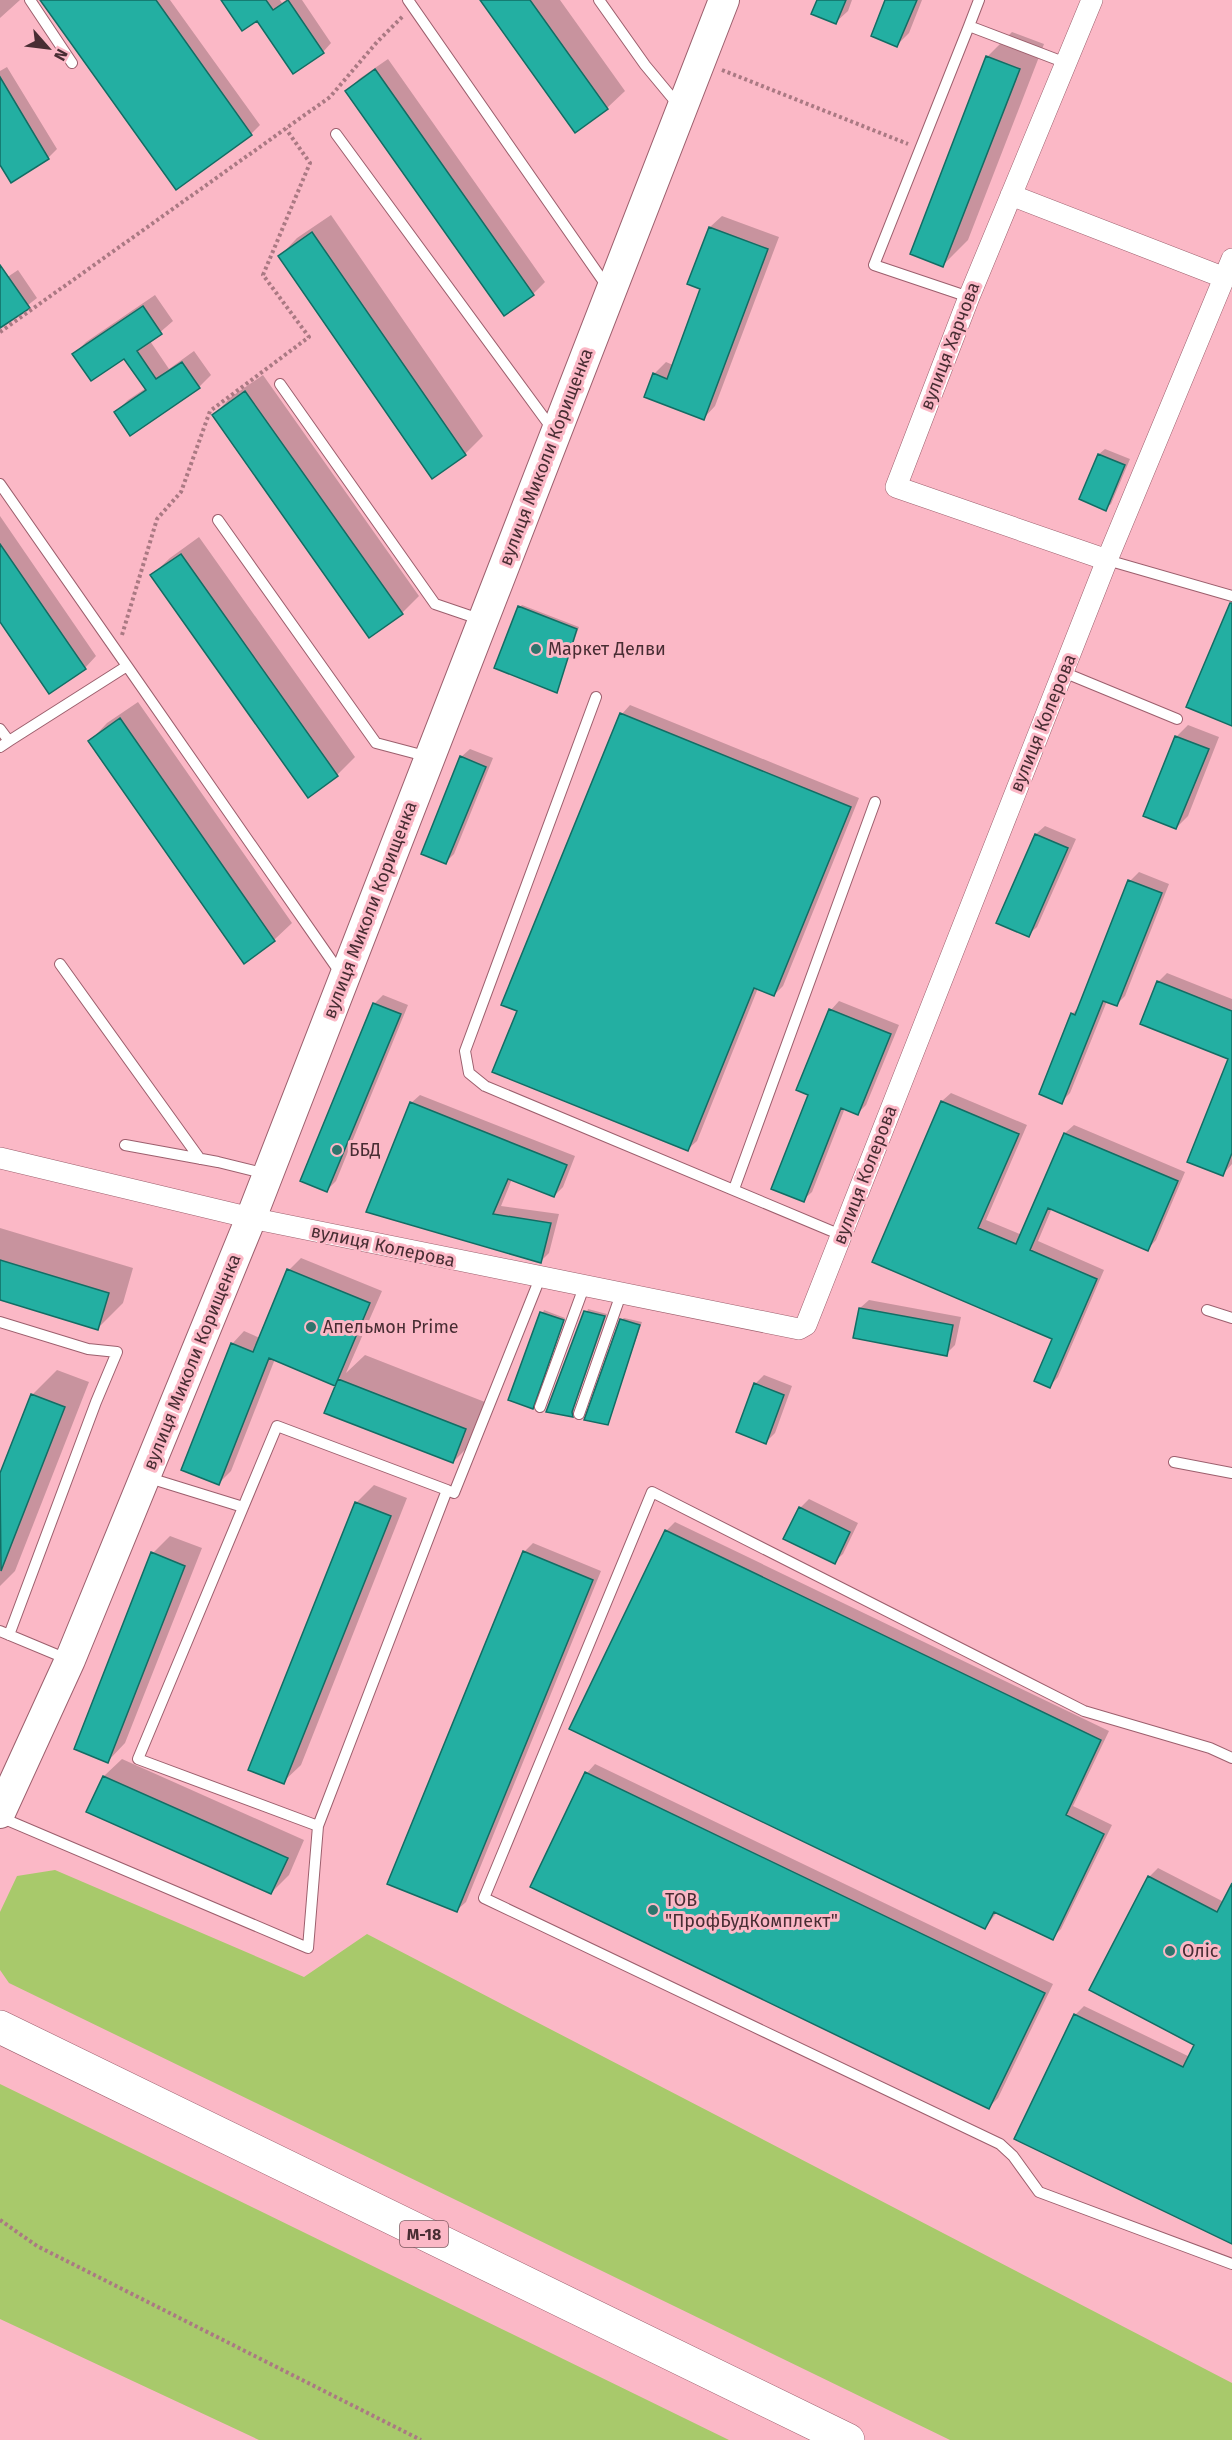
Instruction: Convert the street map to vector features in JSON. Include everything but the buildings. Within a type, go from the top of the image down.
[{"type":"highway","name":"М-18","points":[[0,2027],[848,2440]]},
{"type":"street","name":"вулиця Миколи Корищенка","points":[[0,1815],[70,1660],[251,1218],[724,0]]},
{"type":"street","name":"вулиця Харчова","points":[[1092,0],[969,297],[896,487],[1107,560]]},
{"type":"street","points":[[1011,195],[1228,269]]},
{"type":"street","name":"вулиця Колерова","points":[[0,1158],[251,1218],[540,1278],[799,1329],[806,1325],[1107,560],[1228,269]]},
{"type":"lane","points":[[30,0],[72,63]]},
{"type":"lane","points":[[599,0],[645,65],[681,109]]},
{"type":"lane","points":[[969,297],[874,266],[979,0]]},
{"type":"lane","points":[[410,4],[610,291]]},
{"type":"lane","points":[[969,26],[1066,63]]},
{"type":"lane","points":[[336,134],[555,433]]},
{"type":"lane","points":[[280,384],[435,604],[483,620]]},
{"type":"lane","points":[[0,484],[343,977]]},
{"type":"lane","points":[[218,520],[376,744],[429,757]]},
{"type":"lane","points":[[1107,560],[1232,596]]},
{"type":"lane","points":[[0,729],[4,744],[127,666]]},
{"type":"lane","points":[[1063,672],[1177,719]]},
{"type":"lane","points":[[596,697],[465,1051],[469,1073],[485,1086],[841,1235]]},
{"type":"lane","points":[[734,1189],[875,802]]},
{"type":"lane","points":[[60,964],[200,1158]]},
{"type":"lane","points":[[126,1145],[200,1158],[268,1174]]},
{"type":"lane","points":[[318,1826],[138,1759],[277,1426],[454,1493],[540,1278]]},
{"type":"lane","points":[[540,1407],[584,1287]]},
{"type":"lane","points":[[579,1414],[621,1294]]},
{"type":"lane","points":[[1207,1310],[1232,1318]]},
{"type":"lane","points":[[0,1322],[88,1348],[117,1352],[5,1633],[70,1660]]},
{"type":"lane","points":[[1174,1462],[1232,1473]]},
{"type":"lane","points":[[146,1476],[243,1507]]},
{"type":"lane","points":[[0,1815],[308,1948],[318,1826],[447,1490]]},
{"type":"lane","points":[[1232,1758],[1210,1748],[1084,1711],[652,1492],[484,1898],[1000,2144],[1013,2156],[1039,2192],[1232,2264]]},
{"type":"path","points":[[0,332],[330,97],[410,4]]},
{"type":"path","points":[[716,67],[920,149]]},
{"type":"path","points":[[117,651],[157,519],[182,492],[210,411],[309,337],[263,275],[310,164],[286,129]]},
{"type":"path","points":[[0,2220],[37,2246],[421,2440]]},
{"type":"green space","points":[[55,1870],[304,1977],[367,1934],[1232,2383],[1232,2440],[950,2440],[9,1983],[0,1970],[0,1912],[17,1876]]},
{"type":"green space","points":[[0,2084],[729,2440],[259,2440],[0,2319]]},
{"type":"place","name":"Маркет Делви","points":[[536,649]]},
{"type":"place","name":"ББД","points":[[337,1150]]},
{"type":"place","name":"Апельмон Prime","points":[[311,1327]]},
{"type":"place","name":"ТОВ \"ПрофБудКомплект\"","points":[[653,1910]]},
{"type":"place","name":"Оліс","points":[[1170,1951]]}]
